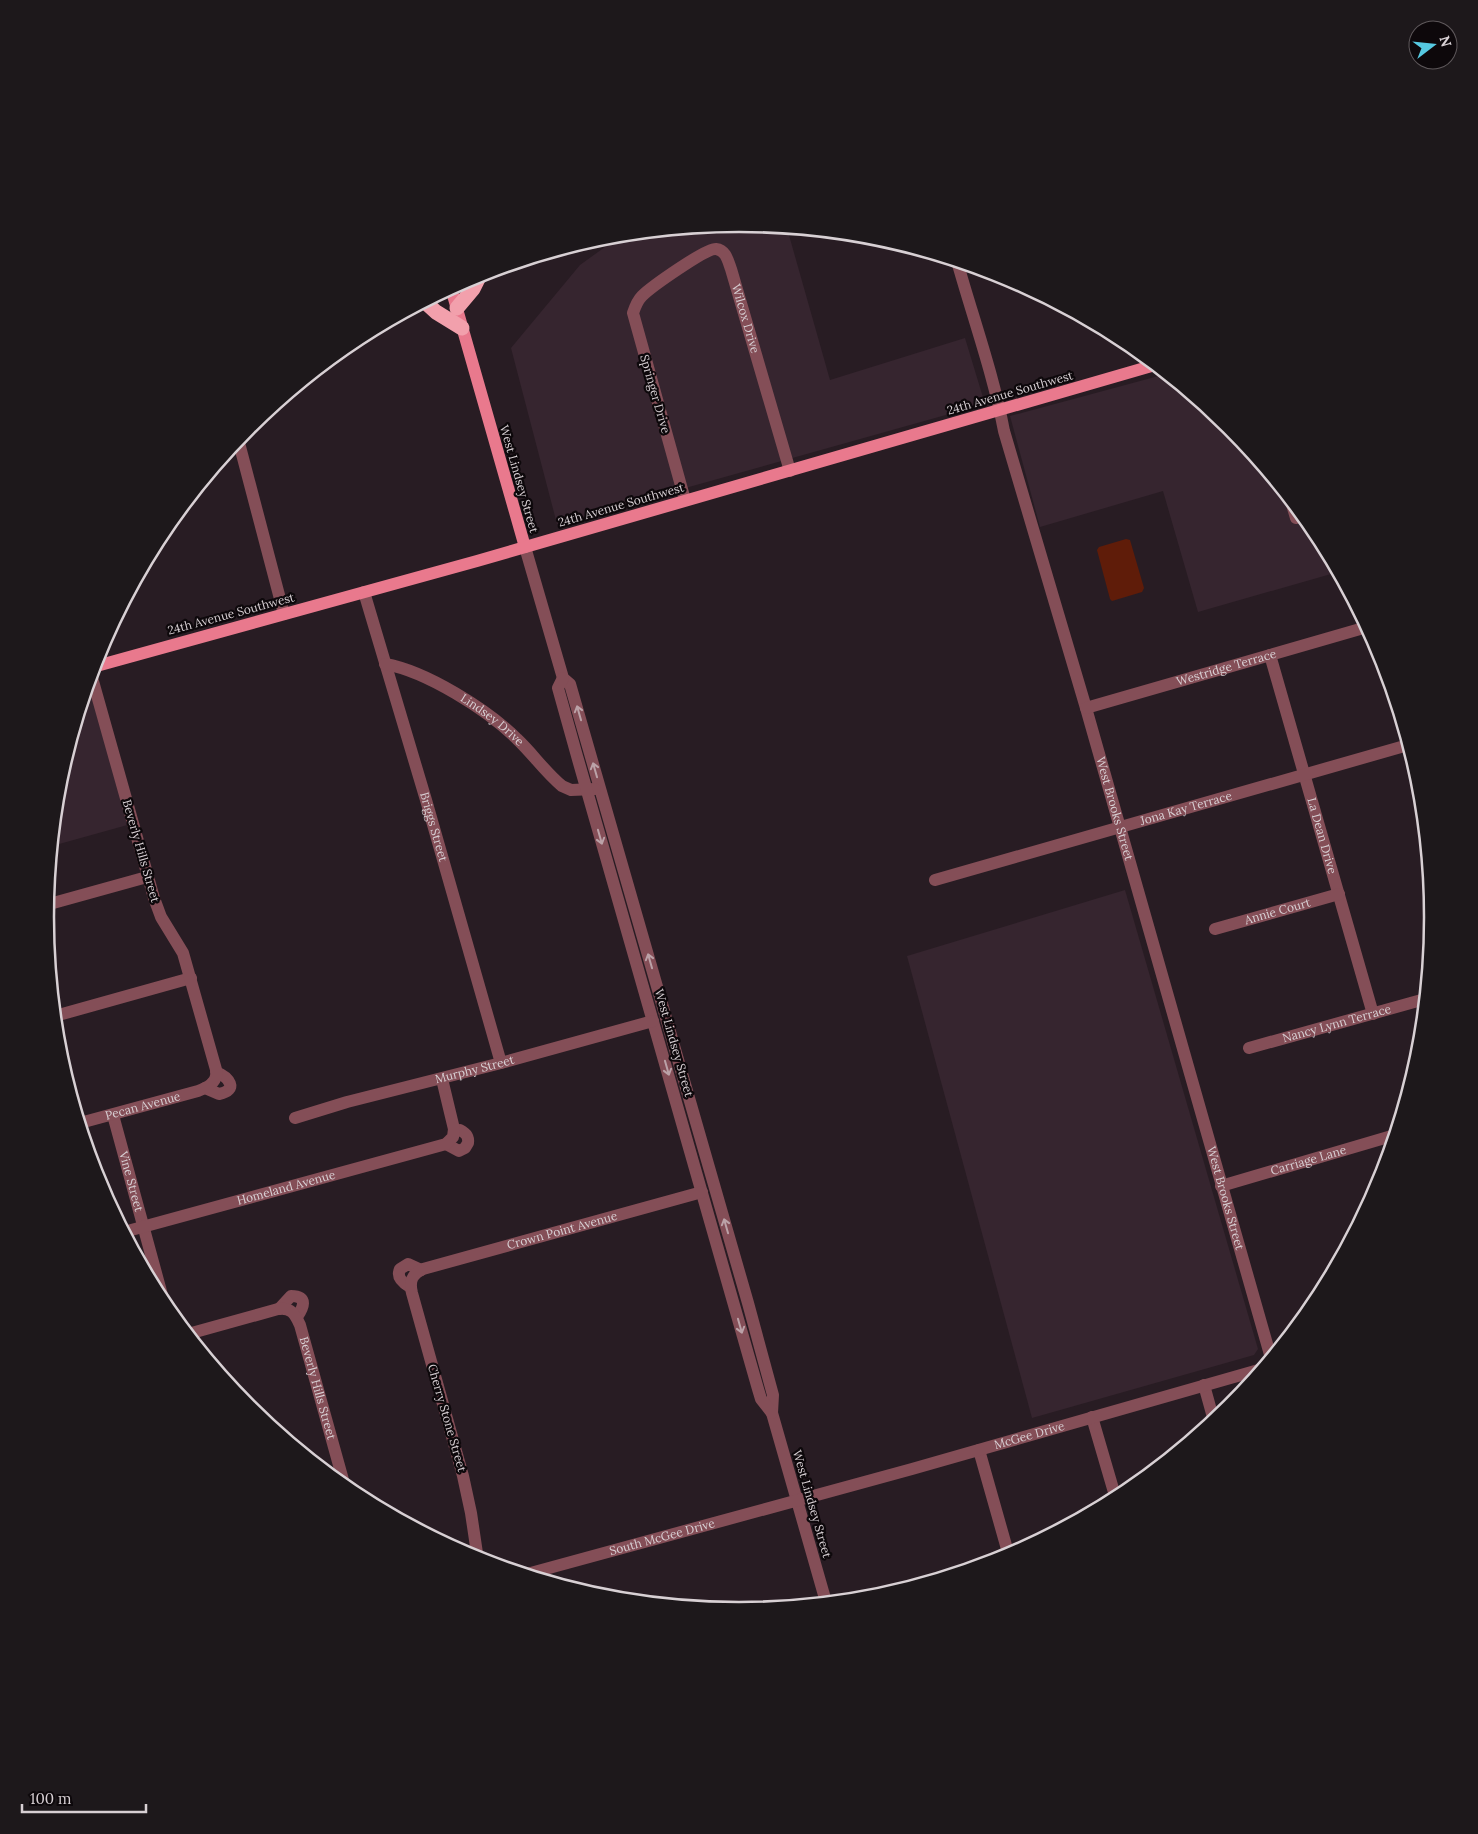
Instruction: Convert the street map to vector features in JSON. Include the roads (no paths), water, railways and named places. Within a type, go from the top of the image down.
[{"type":"highway","points":[[456,308],[475,285]]},
{"type":"highway","points":[[429,306],[462,328]]},
{"type":"main road","name":"West Lindsey Street","points":[[452,295],[525,547]]},
{"type":"main road","name":"24th Avenue Southwest","points":[[102,664],[525,547],[1148,367]]},
{"type":"street","name":"Wilcox Drive","points":[[648,291],[706,251],[716,249],[724,253],[731,269],[790,471]]},
{"type":"street","name":"West Brooks Street","points":[[959,268],[1000,410],[1006,439],[1086,708],[1269,1351]]},
{"type":"street","name":"Springer Drive","points":[[648,291],[635,306],[634,318],[686,500]]},
{"type":"street","points":[[240,447],[284,614]]},
{"type":"street","name":"West Lindsey Street","points":[[525,547],[563,678],[570,684],[600,788],[702,1192],[731,1294],[761,1399],[772,1413],[824,1596]]},
{"type":"street","name":"Briggs Street","points":[[364,592],[460,916],[501,1063]]},
{"type":"street","name":"Westridge Terrace","points":[[1086,708],[1361,630]]},
{"type":"street","name":"La Dean Drive","points":[[1270,656],[1373,1014]]},
{"type":"street","name":"Lindsey Drive","points":[[385,664],[419,673],[475,706],[516,737],[562,786],[571,790],[600,788]]},
{"type":"street","name":"West Lindsey Street","points":[[563,678],[558,688],[577,756],[652,992]]},
{"type":"street","name":"Beverly Hills Street","points":[[94,686],[157,907],[183,953],[191,978],[212,1080]]},
{"type":"street","name":"Jona Kay Terrace","points":[[935,880],[1403,747]]},
{"type":"street","points":[[577,756],[590,752]]},
{"type":"street","points":[[54,903],[148,877]]},
{"type":"street","name":"Annie Court","points":[[1215,929],[1339,894]]},
{"type":"street","points":[[61,1014],[191,978]]},
{"type":"street","name":"Nancy Lynn Terrace","points":[[1249,1048],[1419,1001]]},
{"type":"street","name":"West Lindsey Street","points":[[659,1025],[735,1258],[774,1396],[772,1413]]},
{"type":"street","name":"Murphy Street","points":[[295,1118],[347,1102],[659,1025]]},
{"type":"street","name":"Homeland Avenue","points":[[130,1230],[446,1144],[454,1132],[442,1079]]},
{"type":"street","name":"Pecan Avenue","points":[[86,1122],[212,1080]]},
{"type":"street","name":"Vine Street","points":[[112,1115],[157,1279]]},
{"type":"street","name":"Carriage Lane","points":[[1221,1186],[1388,1137]]},
{"type":"street","name":"Crown Point Avenue","points":[[414,1278],[702,1192]]},
{"type":"street","points":[[722,1262],[735,1258]]},
{"type":"street","name":"Cherry Stone Street","points":[[414,1278],[442,1402],[469,1500],[476,1550]]},
{"type":"street","points":[[731,1294],[744,1290]]},
{"type":"street","name":"Beverly Hills Street","points":[[194,1333],[289,1312],[340,1474]]},
{"type":"street","name":"McGee Drive","points":[[797,1501],[1251,1372]]},
{"type":"street","points":[[1204,1385],[1212,1413]]},
{"type":"street","points":[[1092,1417],[1114,1491]]},
{"type":"street","points":[[979,1450],[1007,1548]]},
{"type":"street","name":"South McGee Drive","points":[[537,1571],[797,1501]]}]
